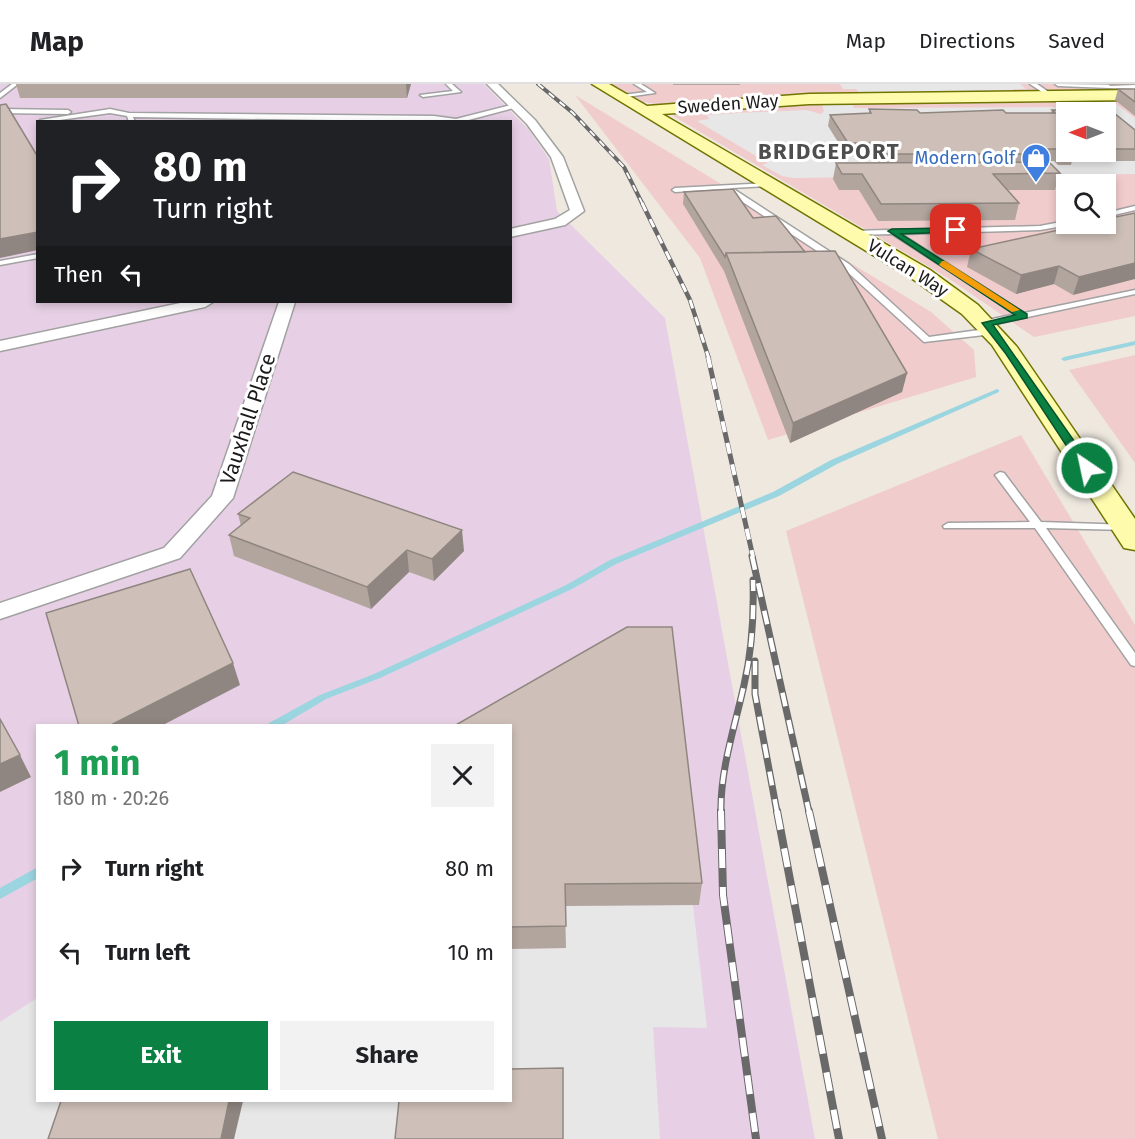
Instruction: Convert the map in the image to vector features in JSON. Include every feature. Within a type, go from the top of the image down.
[{"type":"street","points":[[492,84],[515,106],[557,157],[577,211],[560,222],[512,233]]},
{"type":"street","name":"Vulcan Way","points":[[599,84],[953,296],[990,327],[1130,534]]},
{"type":"street","name":"Sweden Way","points":[[644,111],[809,99],[1056,91],[1135,95]]},
{"type":"street","points":[[0,346],[200,303]]},
{"type":"street","name":"Vauxhall Place","points":[[0,611],[172,553],[222,498],[286,303]]},
{"type":"lane","points":[[0,96],[15,84]]},
{"type":"lane","points":[[423,95],[458,92],[449,84]]},
{"type":"lane","points":[[621,97],[652,93],[637,84]]},
{"type":"lane","points":[[1032,84],[1056,91],[1089,87],[1135,87]]},
{"type":"lane","points":[[1077,84],[1089,87]]},
{"type":"lane","points":[[458,120],[515,106]]},
{"type":"lane","points":[[0,111],[34,109],[82,114]]},
{"type":"lane","points":[[34,109],[43,120]]},
{"type":"lane","points":[[49,120],[110,111],[129,115],[266,115],[322,119],[434,118],[447,120]]},
{"type":"lane","points":[[82,114],[86,120]]},
{"type":"lane","points":[[129,115],[132,120]]},
{"type":"lane","points":[[171,115],[175,120]]},
{"type":"lane","points":[[266,115],[272,120]]},
{"type":"lane","points":[[219,116],[223,120]]},
{"type":"lane","points":[[675,190],[769,184]]},
{"type":"lane","points":[[725,187],[846,266],[927,340],[1135,292]]},
{"type":"lane","points":[[1116,213],[1135,208]]},
{"type":"lane","points":[[850,233],[1040,228],[1056,225]]},
{"type":"lane","points":[[892,231],[1023,316]]},
{"type":"lane","points":[[0,263],[36,256]]},
{"type":"lane","points":[[1000,475],[1135,662]]},
{"type":"lane","points":[[948,526],[1038,525],[1130,534]]},
{"type":"shaded area","points":[[0,84],[484,84],[529,130],[549,159],[557,211],[665,318],[815,1139],[0,1139]]},
{"type":"shaded area","points":[[612,84],[1135,84],[1135,89],[857,94],[662,105],[643,102]]},
{"type":"shaded area","points":[[840,84],[1020,84],[1026,89],[1013,89],[1015,93],[859,92],[856,89],[843,89]]},
{"type":"shaded area","points":[[575,95],[931,312],[974,350],[976,377],[768,440],[700,258]]},
{"type":"shaded area","points":[[1135,98],[1135,316],[1034,337],[948,278],[673,116],[681,112],[775,105],[1031,103]]},
{"type":"shaded area","points":[[852,104],[854,108],[1056,107],[1056,114],[846,155],[1054,161],[1059,165],[1070,165],[1068,162],[1135,161],[1135,174],[793,178],[782,176],[762,165],[768,163],[697,121],[709,119],[707,115],[738,113],[806,110],[821,114],[824,111],[822,105]]},
{"type":"shaded area","points":[[1116,104],[1135,118],[1135,145],[1116,131]]},
{"type":"shaded area","points":[[1135,355],[1135,463],[1069,370]]},
{"type":"shaded area","points":[[1021,435],[1135,625],[1135,1139],[938,1139],[786,531]]},
{"type":"shaded area","points":[[693,905],[707,1028],[653,1027],[660,1139],[563,1139],[563,1089],[512,1089],[512,949],[565,948],[565,906]]},
{"type":"shaded area","points":[[36,999],[36,1102],[81,1102],[69,1139],[0,1139],[0,1022]]},
{"type":"shaded area","points":[[243,1102],[406,1102],[402,1139],[234,1139]]},
{"type":"building","points":[[1118,89],[1135,89],[1135,102]]},
{"type":"building","points":[[6,104],[36,154],[36,232],[0,239],[0,105]]},
{"type":"building","points":[[869,109],[917,110],[920,113],[1003,110],[1006,113],[1055,113],[1052,110],[1056,110],[1056,149],[1042,149],[1047,154],[882,154],[876,143],[848,143],[830,115],[871,113]]},
{"type":"building","points":[[1116,115],[1135,130],[1135,149],[1116,149]]},
{"type":"building","points":[[1049,162],[1060,173],[993,174],[1019,203],[881,204],[862,174],[842,174],[836,163]]},
{"type":"building","points":[[733,189],[753,218],[776,216],[805,252],[726,253],[725,257],[684,192]]},
{"type":"building","points":[[1135,213],[1135,263],[1079,277],[1059,266],[1021,275],[971,249],[1056,231],[1056,234],[1116,234],[1116,217]]},
{"type":"building","points":[[835,251],[907,373],[793,423],[726,253]]},
{"type":"building","points":[[293,472],[462,530],[432,559],[407,550],[367,587],[229,535],[250,518],[238,514]]},
{"type":"building","points":[[190,569],[233,663],[113,724],[78,724],[46,613]]},
{"type":"building","points":[[627,627],[672,627],[702,883],[565,884],[566,926],[512,927],[512,724],[457,724]]},
{"type":"building","points":[[0,719],[20,755],[0,764]]},
{"type":"building","points":[[563,1068],[563,1139],[395,1139],[399,1102],[512,1102],[512,1069]]},
{"type":"building","points":[[61,1102],[229,1102],[221,1139],[48,1139]]},
{"type":"waterway","points":[[1064,359],[1135,343]]},
{"type":"waterway","points":[[276,724],[323,697],[377,676],[569,587],[613,562],[776,494],[834,462],[997,391]]},
{"type":"waterway","points":[[0,894],[36,873]]},
{"type":"railway","points":[[538,84],[573,113],[624,167],[642,203]]},
{"type":"railway","points":[[642,203],[690,300],[709,359]]},
{"type":"railway","points":[[708,357],[753,557]]},
{"type":"railway","points":[[752,556],[809,812]]},
{"type":"railway","points":[[721,811],[725,764],[749,659],[753,620],[753,580]]},
{"type":"railway","points":[[755,661],[755,694],[777,812]]},
{"type":"railway","points":[[721,811],[723,895],[756,1139]]},
{"type":"railway","points":[[777,811],[839,1139]]},
{"type":"railway","points":[[809,811],[882,1139]]},
{"type":"slow traffic","points":[[942,263],[1015,310]]},
{"type":"place","name":"Modern Golf","points":[[1036,184]]},
{"type":"district","name":"BRIDGEPORT","points":[[829,151]]},
{"type":"route","points":[[956,230],[892,231],[1023,316],[987,323],[1010,352],[1087,468]]}]
